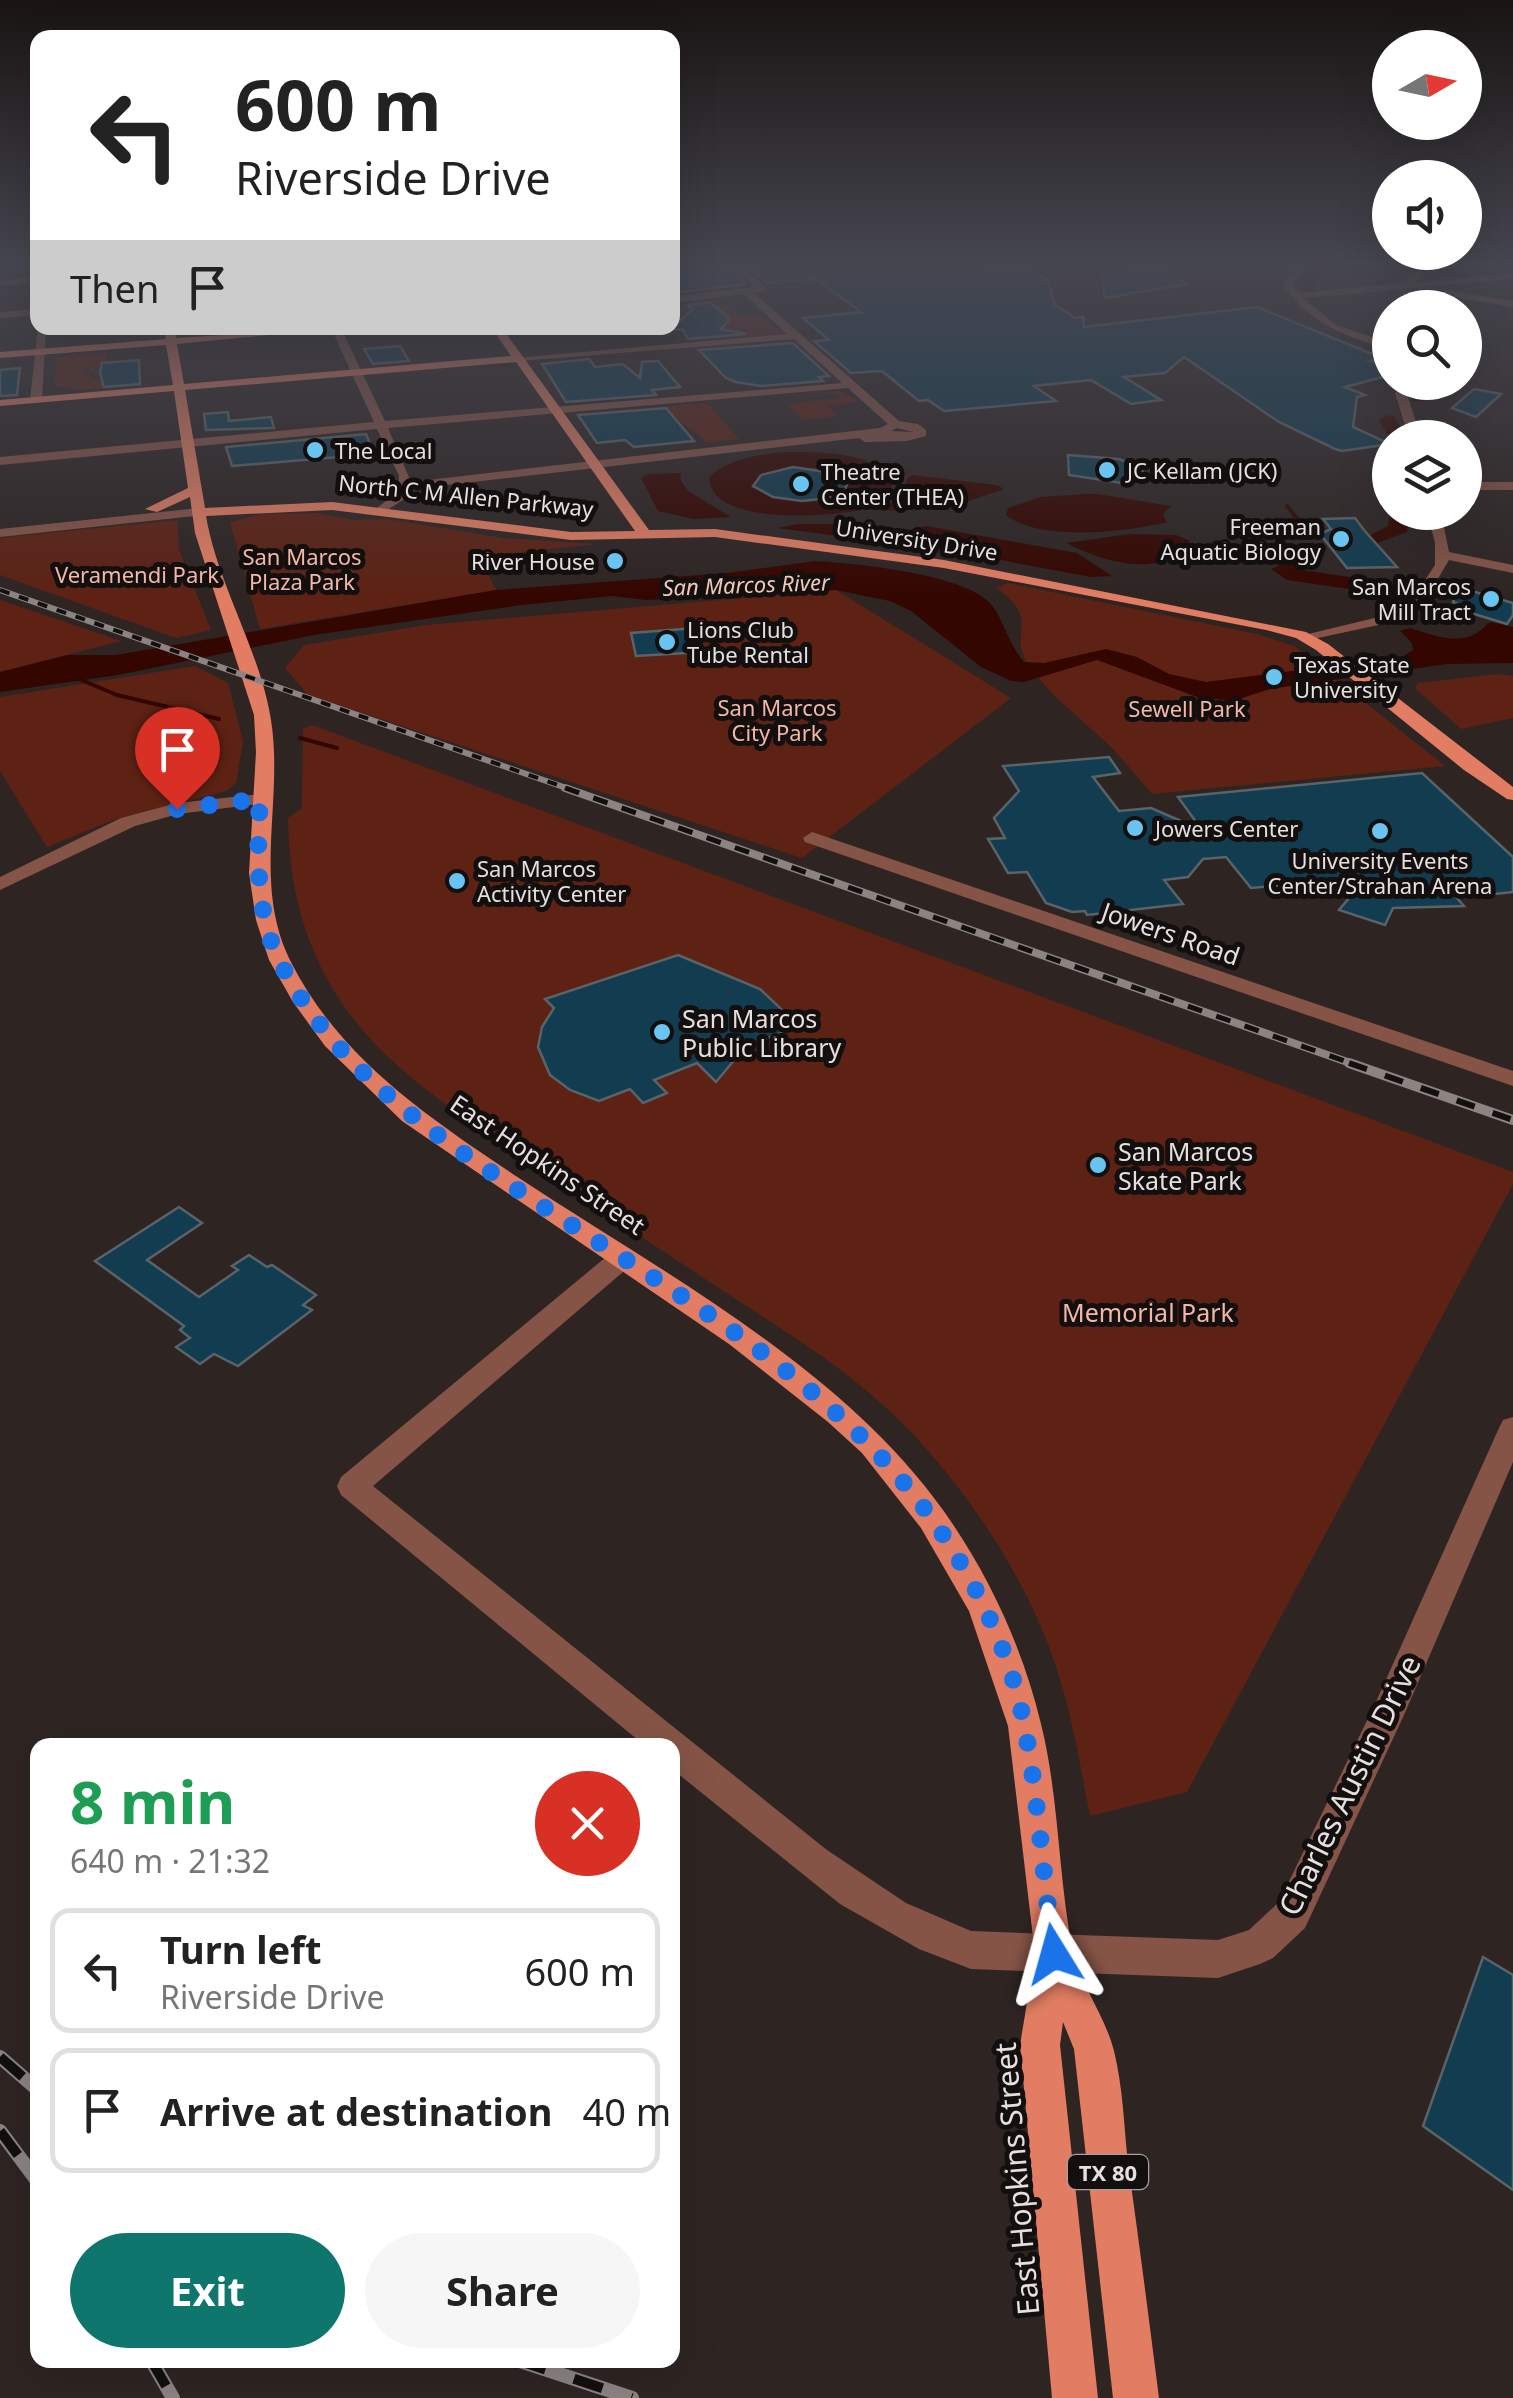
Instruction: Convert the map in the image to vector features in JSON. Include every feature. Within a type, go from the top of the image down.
[{"type":"main road","name":"East Hopkins Street","points":[[176,373],[206,551],[262,715],[266,752],[260,799],[259,873],[266,920],[279,960],[332,1042],[410,1116],[781,1367],[838,1414],[906,1486],[958,1560],[1003,1652],[1025,1726],[1054,1954],[1094,2050],[1136,2398]]},
{"type":"main road","points":[[0,403],[348,373]]},
{"type":"main road","points":[[530,373],[643,532]]},
{"type":"main road","name":"North C M Allen Parkway","points":[[197,502],[387,507],[571,536],[643,532]]},
{"type":"main road","points":[[623,508],[659,522],[715,533]]},
{"type":"main road","name":"University Drive","points":[[643,532],[715,533],[991,572],[1268,626],[1309,638],[1470,766],[1513,795]]},
{"type":"main road","name":"East Hopkins Street","points":[[1054,1954],[1040,2045],[1075,2398]]},
{"type":"street","points":[[36,400],[38,373]]},
{"type":"street","points":[[358,373],[406,486]]},
{"type":"street","points":[[387,507],[406,486],[597,468],[890,431],[835,373]]},
{"type":"street","points":[[0,461],[847,384]]},
{"type":"street","points":[[1482,486],[1513,486]]},
{"type":"street","name":"North C M Allen Parkway","points":[[0,525],[197,502]]},
{"type":"street","name":"North C M Allen Parkway","points":[[0,533],[197,502]]},
{"type":"street","points":[[1309,638],[1380,622],[1411,608],[1437,578],[1443,555],[1438,530]]},
{"type":"street","points":[[1443,555],[1513,569]]},
{"type":"street","points":[[0,884],[128,822],[177,809],[260,799]]},
{"type":"street","name":"Jowers Road","points":[[812,838],[1513,1079]]},
{"type":"street","name":"Charles Austin Drive","points":[[621,1259],[352,1486],[661,1738]]},
{"type":"street","name":"Charles Austin Drive","points":[[680,1753],[819,1867],[950,1944],[971,1950],[1218,1959],[1260,1945],[1292,1915],[1387,1715],[1513,1428]]},
{"type":"green space","points":[[55,373],[86,373],[107,380],[108,388],[79,390],[54,385]]},
{"type":"green space","points":[[840,391],[859,402],[827,406],[838,416],[803,420],[787,404],[842,398],[836,393],[779,396]]},
{"type":"green space","points":[[707,403],[739,439],[707,443],[666,406]]},
{"type":"green space","name":"San Marcos Plaza Park","points":[[317,513],[354,520],[388,519],[503,538],[596,544],[496,555],[497,559],[482,561],[496,590],[260,629],[230,522],[262,514]]},
{"type":"green space","name":"Veramendi Park","points":[[177,520],[179,550],[211,630],[176,638],[0,575],[0,538]]},
{"type":"green space","name":"Sewell Park","points":[[1007,583],[1257,634],[1294,646],[1445,766],[1152,794],[1027,662],[1022,652],[1018,609],[996,588]]},
{"type":"green space","name":"San Marcos City Park","points":[[836,590],[1011,698],[802,858],[308,695],[285,668],[304,645],[426,625]]},
{"type":"green space","points":[[0,600],[121,641],[0,672]]},
{"type":"green space","points":[[195,666],[228,683],[243,742],[236,783],[226,791],[113,820],[47,847],[0,771],[0,697]]},
{"type":"green space","points":[[1498,674],[1513,676],[1513,718],[1461,729],[1415,688],[1418,683]]},
{"type":"green space","name":"Memorial Park","points":[[312,725],[1513,1172],[1513,1184],[1187,1792],[1090,1816],[1063,1689],[1036,1615],[980,1518],[909,1430],[866,1390],[807,1346],[453,1109],[406,1073],[364,1032],[320,965],[296,894],[288,818],[302,808],[303,729]]},
{"type":"water","points":[[773,453],[829,453],[862,459],[886,475],[892,487],[870,507],[798,516],[749,511],[728,504],[714,493],[709,477],[717,471],[744,458]],"holes":[[[786,468],[815,468],[845,478],[847,484],[830,498],[805,502],[766,493],[754,484],[761,475]]]},
{"type":"water","points":[[681,473],[680,479],[688,491],[731,517],[694,519],[658,511],[641,478],[647,474]]},
{"type":"water","points":[[912,475],[1004,489],[948,508],[879,511],[902,496]]},
{"type":"water","points":[[1097,494],[1171,506],[1163,514],[1167,522],[1129,529],[1061,532],[1040,529],[1006,515],[1008,508],[1041,497]]},
{"type":"water","points":[[855,524],[875,533],[862,539],[777,528]]},
{"type":"water","points":[[926,526],[1077,553],[1112,576],[1091,577],[905,542],[912,529]]},
{"type":"water","points":[[1130,534],[1176,535],[1190,541],[1164,561],[1148,564],[1114,561],[1066,543]]},
{"type":"water","name":"San Marcos River","points":[[815,561],[932,577],[975,592],[994,608],[1024,662],[1044,663],[1106,649],[1137,657],[1169,674],[1206,682],[1402,657],[1413,650],[1412,643],[1400,631],[1410,628],[1462,638],[1491,622],[1513,627],[1513,663],[1447,664],[1270,689],[1233,701],[1197,697],[1097,660],[1024,682],[1011,681],[981,667],[911,611],[890,601],[836,590],[646,600],[612,596],[522,605],[314,635],[118,675],[0,692],[0,672],[68,655],[116,655],[496,590],[728,573]]},
{"type":"building","points":[[0,373],[19,373],[17,395],[0,396]]},
{"type":"building","points":[[100,373],[140,373],[140,384],[104,387]]},
{"type":"building","points":[[548,373],[634,373],[640,378],[641,373],[668,373],[680,387],[652,390],[656,395],[566,402]]},
{"type":"building","points":[[721,373],[829,376],[819,377],[823,381],[761,386],[726,378]]},
{"type":"building","points":[[884,373],[1165,373],[1124,377],[1161,400],[1131,404],[1091,380],[1034,386],[1056,401],[944,411],[928,400],[919,401]]},
{"type":"building","points":[[1207,373],[1372,373],[1372,380],[1345,387],[1365,395],[1357,397],[1353,427],[1372,436],[1372,447],[1335,449],[1279,422]]},
{"type":"building","points":[[1482,390],[1501,394],[1476,417],[1452,408],[1461,400],[1482,400]]},
{"type":"building","points":[[666,408],[694,441],[634,447],[625,440],[597,443],[578,415]]},
{"type":"building","points":[[228,412],[229,421],[271,417],[274,428],[206,430],[204,414]]},
{"type":"building","name":"The Local","points":[[366,434],[374,454],[232,466],[226,447]]},
{"type":"building","name":"JC Kellam (JCK)","points":[[1068,455],[1119,459],[1145,469],[1128,484],[1069,475]]},
{"type":"building","name":"Theatre Center (THEA)","points":[[793,467],[839,474],[847,484],[845,490],[828,498],[802,501],[773,497],[753,486],[761,475]]},
{"type":"building","name":"Freeman Aquatic Biology","points":[[1355,518],[1397,567],[1347,568],[1320,534],[1331,529],[1323,519]]},
{"type":"building","points":[[1458,587],[1513,603],[1513,615],[1507,624],[1461,610],[1464,606],[1453,602]]},
{"type":"building","name":"Lions Club Tube Rental","points":[[696,628],[703,652],[636,656],[631,633]]},
{"type":"building","points":[[1109,757],[1120,773],[1093,777],[1119,811],[1151,808],[1202,830],[1178,797],[1422,773],[1513,857],[1513,892],[1457,898],[1464,906],[1393,908],[1385,925],[1339,910],[1349,898],[1333,880],[1251,888],[1226,857],[1203,859],[1188,877],[1164,880],[1183,904],[1087,915],[1085,911],[1072,912],[1046,903],[1027,872],[1008,873],[988,839],[1005,838],[994,818],[1019,791],[1003,766]]},
{"type":"building","name":"San Marcos Public Library","points":[[678,955],[760,989],[799,1026],[745,1047],[716,1082],[697,1063],[654,1080],[667,1093],[643,1103],[630,1089],[599,1101],[570,1090],[550,1075],[538,1047],[542,1027],[554,1008],[545,999]]},
{"type":"building","points":[[179,1207],[202,1223],[147,1260],[199,1297],[238,1270],[232,1266],[249,1255],[267,1267],[272,1265],[316,1295],[303,1305],[312,1310],[238,1366],[214,1354],[200,1364],[176,1347],[190,1338],[180,1330],[184,1326],[95,1261]]},
{"type":"building","points":[[1483,1957],[1513,1975],[1513,2190],[1423,2126]]},
{"type":"waterway","points":[[1287,506],[1297,518],[1252,539],[1249,546],[1302,561]]},
{"type":"waterway","points":[[1375,538],[1395,530]]},
{"type":"waterway","points":[[1302,561],[1282,569],[1307,578],[1362,584],[1386,598]]},
{"type":"waterway","points":[[77,678],[117,695],[219,719]]},
{"type":"waterway","points":[[300,738],[337,748]]},
{"type":"railway","points":[[0,590],[572,790]]},
{"type":"railway","points":[[565,788],[1356,1065]]},
{"type":"railway","points":[[1349,1063],[1513,1120]]},
{"type":"railway","points":[[0,2057],[30,2083]]},
{"type":"railway","points":[[0,2131],[30,2171]]},
{"type":"railway","points":[[156,2368],[173,2398]]},
{"type":"railway","points":[[541,2368],[632,2398]]},
{"type":"place","name":"The Local","points":[[315,450]]},
{"type":"place","name":"JC Kellam (JCK)","points":[[1107,470]]},
{"type":"place","name":"Theatre Center (THEA)","points":[[801,484]]},
{"type":"place","name":"Freeman Aquatic Biology","points":[[1341,539]]},
{"type":"place","name":"River House","points":[[615,561]]},
{"type":"place","name":"San Marcos Mill Tract","points":[[1491,599]]},
{"type":"place","name":"Lions Club Tube Rental","points":[[667,642]]},
{"type":"place","name":"Texas State University","points":[[1274,677]]},
{"type":"place","name":"Jowers Center","points":[[1135,828]]},
{"type":"place","name":"University Events Center/Strahan Arena","points":[[1380,831]]},
{"type":"place","name":"San Marcos Activity Center","points":[[457,881]]},
{"type":"place","name":"San Marcos Public Library","points":[[662,1032]]},
{"type":"place","name":"San Marcos Skate Park","points":[[1098,1165]]},
{"type":"route","points":[[177,809],[260,799],[259,873],[266,920],[279,960],[332,1042],[369,1080],[451,1146],[794,1377],[872,1445],[932,1519],[983,1605],[1003,1652],[1025,1726],[1054,1954]]}]
